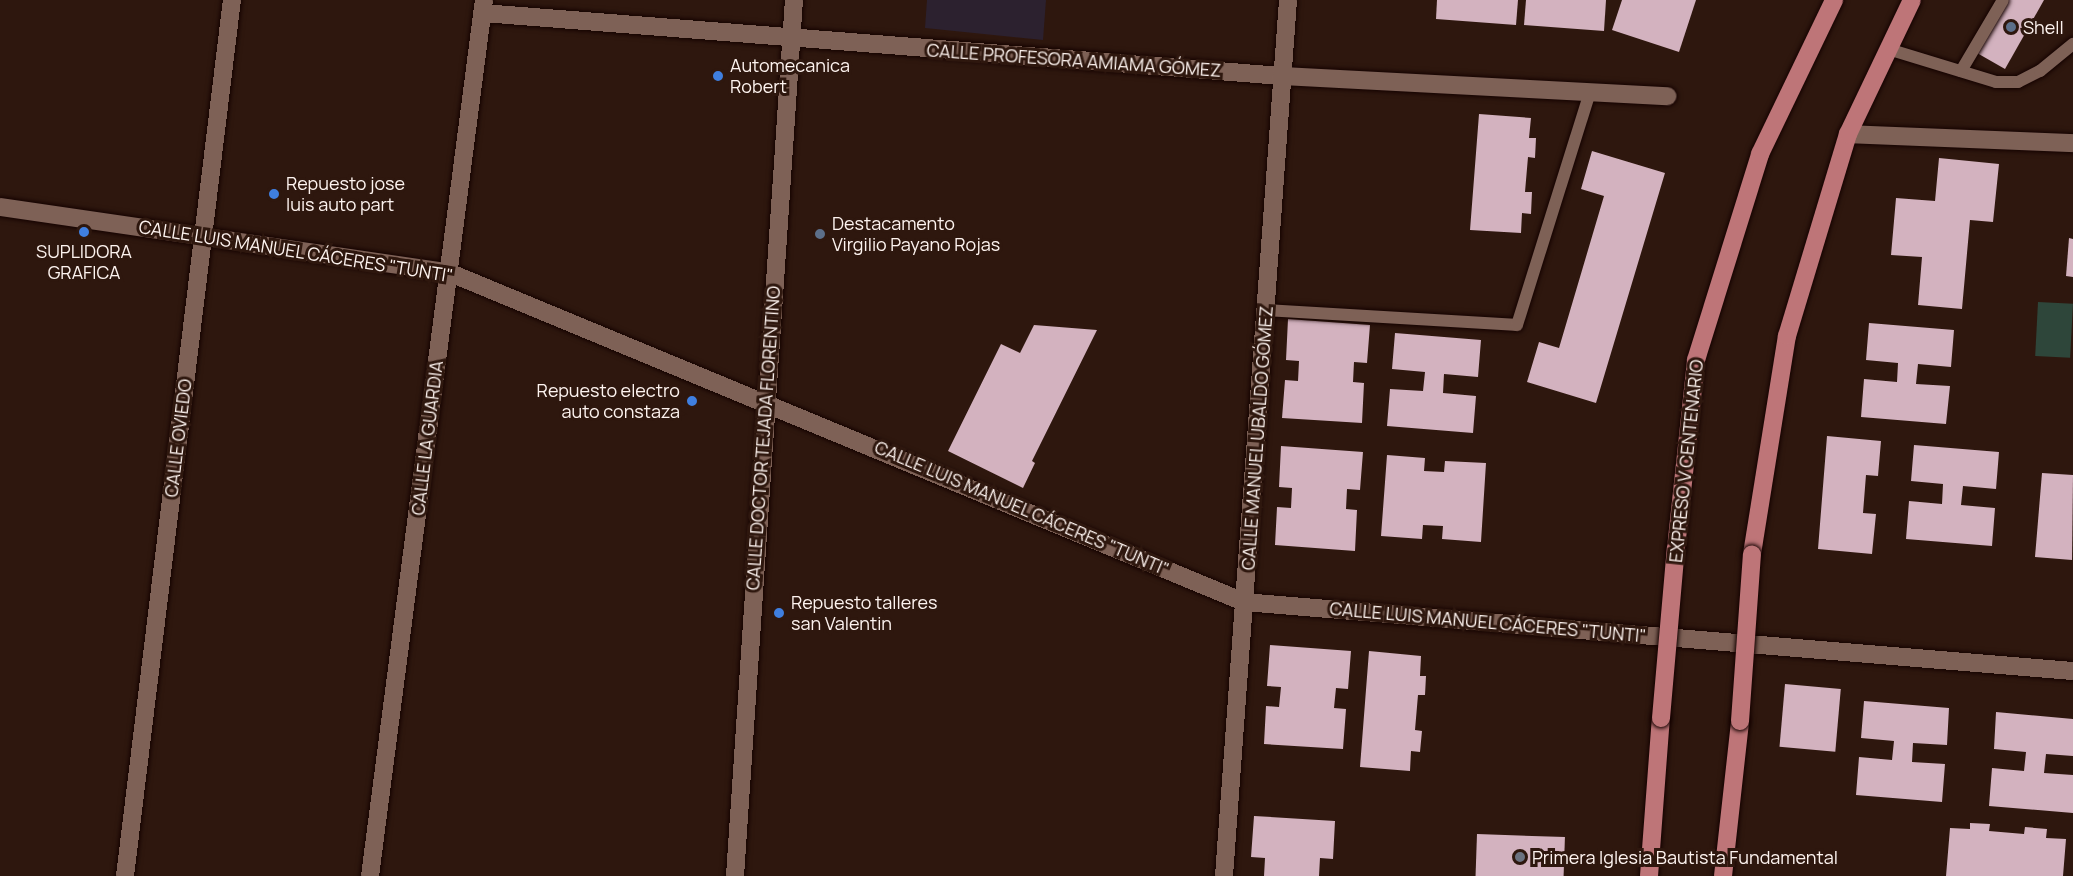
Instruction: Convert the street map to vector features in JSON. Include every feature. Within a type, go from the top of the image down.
[{"type":"main road","points":[[1723,876],[1740,721],[1752,554],[1787,336],[1848,134],[1911,0]]},
{"type":"main road","name":"EXPRESO V CENTENARIO","points":[[1649,876],[1660,718],[1696,360],[1760,154],[1831,4]]},
{"type":"street","name":"CALLE OVIEDO","points":[[125,876],[232,0]]},
{"type":"street","name":"CALLE DOCTOR TEJADA FLORENTINO","points":[[735,876],[765,400],[794,0]]},
{"type":"street","name":"CALLE MANUEL UBALDO GÓMEZ","points":[[1224,876],[1288,0]]},
{"type":"street","name":"CALLE PROFESORA AMIAMA GÓMEZ","points":[[484,7],[792,39],[1282,76],[1667,96]]},
{"type":"street","name":"CALLE LA GUARDIA","points":[[370,876],[484,7]]},
{"type":"street","points":[[1848,134],[2073,143]]},
{"type":"street","name":"CALLE LUIS MANUEL CÁCERES \"TUNTI\"","points":[[0,207],[202,234],[448,272],[765,400],[1244,602],[2073,671]]},
{"type":"lane","points":[[1961,71],[2003,0]]},
{"type":"lane","points":[[1888,49],[1996,82],[2018,82],[2040,71],[2073,44]]},
{"type":"lane","points":[[1267,310],[1517,325],[1590,92]]},
{"type":"shaded area","points":[[927,0],[1046,0],[1043,40],[925,28]]},
{"type":"green space","points":[[2038,302],[2073,304],[2070,358],[2035,356]]},
{"type":"building","points":[[1437,0],[1518,0],[1516,25],[1436,19]]},
{"type":"building","points":[[1526,0],[1606,0],[1604,31],[1524,25]]},
{"type":"building","points":[[1622,0],[1696,0],[1679,52],[1612,30]]},
{"type":"building","name":"Shell","points":[[2007,0],[2044,0],[2005,69],[1977,53]]},
{"type":"building","points":[[1479,114],[1531,118],[1529,138],[1536,138],[1535,158],[1528,157],[1525,192],[1532,192],[1531,214],[1522,213],[1521,233],[1470,230]]},
{"type":"building","points":[[1592,151],[1665,173],[1596,403],[1527,382],[1539,342],[1559,348],[1604,196],[1581,189]]},
{"type":"building","points":[[1939,158],[1999,164],[1993,222],[1970,220],[1962,309],[1918,305],[1922,257],[1891,255],[1896,198],[1935,201]]},
{"type":"building","points":[[2069,238],[2073,239],[2073,277],[2066,276]]},
{"type":"building","points":[[1288,319],[1370,325],[1367,363],[1354,362],[1353,382],[1364,383],[1362,423],[1282,418],[1285,380],[1298,381],[1299,361],[1286,360]]},
{"type":"building","points":[[1869,323],[1954,330],[1951,367],[1918,364],[1916,384],[1950,386],[1946,424],[1861,417],[1864,379],[1897,382],[1898,363],[1866,360]]},
{"type":"building","points":[[1034,325],[1097,330],[1032,461],[1035,463],[1023,488],[948,451],[1001,344],[1020,353]]},
{"type":"building","points":[[1395,333],[1481,340],[1478,377],[1444,374],[1443,393],[1476,396],[1473,433],[1387,426],[1390,389],[1423,391],[1425,372],[1392,369]]},
{"type":"building","points":[[1827,436],[1881,441],[1878,476],[1866,475],[1863,513],[1876,514],[1872,554],[1818,549]]},
{"type":"building","points":[[1914,445],[1999,452],[1996,489],[1963,486],[1961,505],[1995,508],[1992,546],[1906,539],[1909,501],[1942,504],[1943,484],[1911,481]]},
{"type":"building","points":[[1281,446],[1363,452],[1360,490],[1347,489],[1346,509],[1357,510],[1355,551],[1275,545],[1277,507],[1291,508],[1292,488],[1279,487]]},
{"type":"building","points":[[1387,455],[1425,458],[1424,471],[1444,472],[1445,461],[1486,463],[1481,542],[1442,539],[1443,526],[1423,525],[1422,539],[1381,536]]},
{"type":"building","points":[[2042,473],[2073,475],[2072,560],[2035,557]]},
{"type":"building","points":[[1270,645],[1351,651],[1348,689],[1336,688],[1334,708],[1346,709],[1343,749],[1264,744],[1266,706],[1279,707],[1281,687],[1267,686]]},
{"type":"building","points":[[1369,651],[1421,656],[1420,676],[1426,676],[1425,695],[1418,695],[1415,730],[1422,731],[1420,752],[1411,751],[1410,771],[1360,767]]},
{"type":"building","points":[[1785,684],[1841,689],[1835,752],[1780,747]]},
{"type":"building","points":[[1864,701],[1949,708],[1947,745],[1913,743],[1912,762],[1945,764],[1942,802],[1856,795],[1859,757],[1892,760],[1894,741],[1861,738]]},
{"type":"building","points":[[1996,712],[2073,719],[2073,756],[2046,754],[2044,773],[2073,775],[2073,813],[1989,806],[1992,768],[2024,771],[2026,752],[1994,749]]},
{"type":"building","points":[[1254,816],[1335,821],[1333,859],[1320,858],[1319,876],[1264,876],[1265,858],[1251,857]]},
{"type":"building","points":[[1970,823],[1990,824],[1989,831],[2024,834],[2025,827],[2047,829],[2046,838],[2066,839],[2063,876],[1946,876],[1950,828],[1970,829]]},
{"type":"building","name":"Primera Iglesia Bautista Fundamental","points":[[1477,834],[1565,837],[1564,876],[1476,876]]},
{"type":"place","name":"Shell","points":[[2011,27]]},
{"type":"place","name":"Automecanica Robert","points":[[718,76]]},
{"type":"place","name":"Repuesto jose luis auto part","points":[[274,194]]},
{"type":"place","name":"SUPLIDORA GRAFICA","points":[[84,232]]},
{"type":"place","name":"Destacamento Virgilio Payano Rojas","points":[[820,234]]},
{"type":"place","name":"Repuesto electro auto constaza","points":[[692,401]]},
{"type":"place","name":"Repuesto talleres san Valentin","points":[[779,613]]},
{"type":"place","name":"Primera Iglesia Bautista Fundamental","points":[[1520,857]]}]
